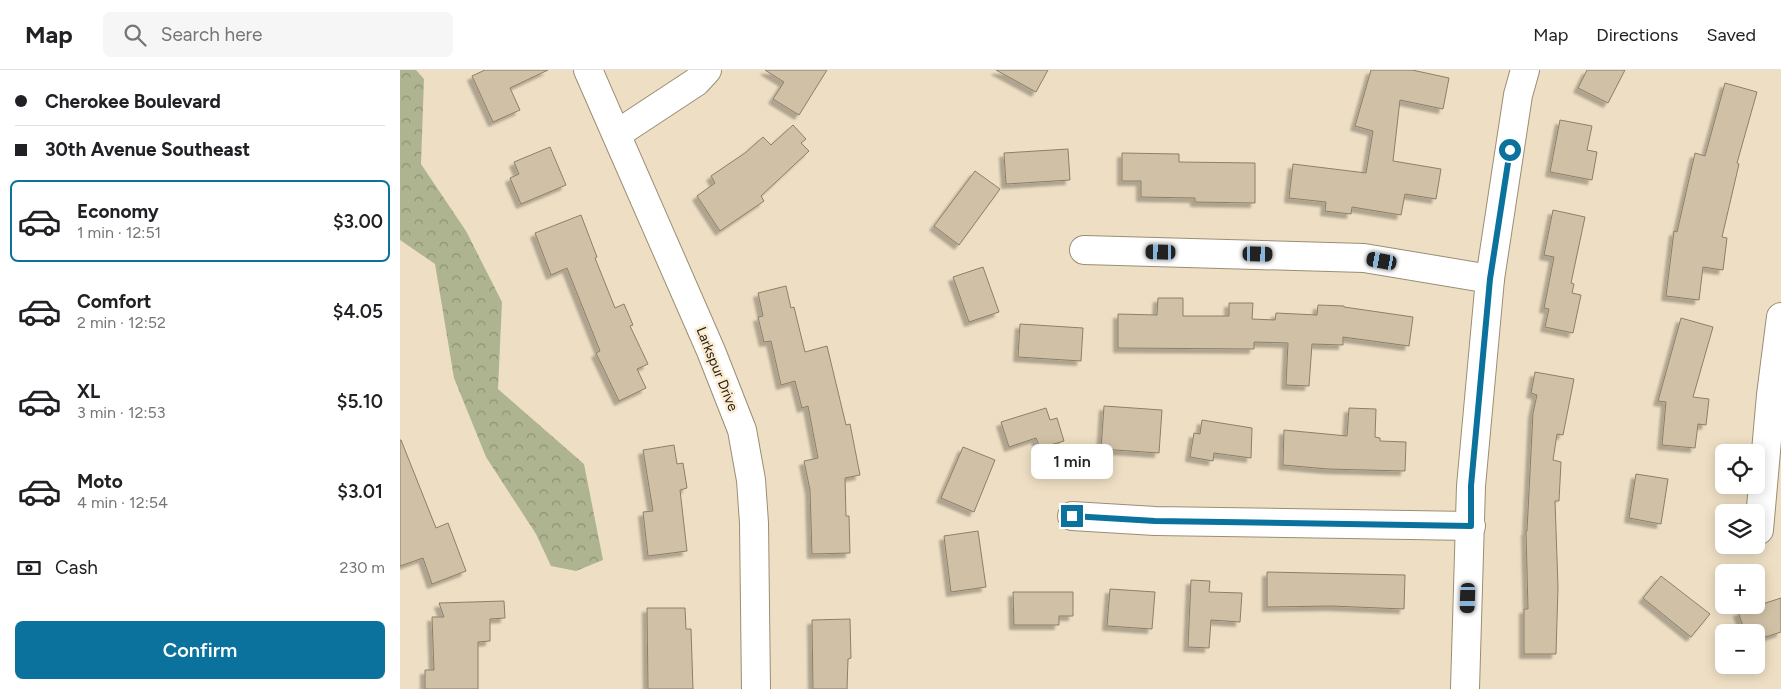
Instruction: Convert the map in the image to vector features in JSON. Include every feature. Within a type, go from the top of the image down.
[{"type":"street","name":"Larkspur Drive","points":[[588,70],[711,351],[742,430],[751,480],[754,523],[756,689]]},
{"type":"street","points":[[617,134],[696,82],[707,70]]},
{"type":"street","points":[[1465,689],[1471,486],[1490,279],[1518,95],[1524,70]]},
{"type":"street","points":[[1084,250],[1364,258],[1490,279]]},
{"type":"street","points":[[1761,504],[1771,395],[1781,317]]},
{"type":"street","points":[[1072,516],[1155,521],[1471,526]]},
{"type":"green space","points":[[400,70],[416,70],[424,79],[421,164],[466,231],[502,302],[498,389],[584,464],[603,560],[576,571],[551,566],[536,534],[486,457],[454,378],[435,264],[400,240]]},
{"type":"building","points":[[485,70],[548,70],[510,88],[520,110],[493,122],[472,76]]},
{"type":"building","points":[[765,70],[827,70],[799,115],[773,99],[784,82]]},
{"type":"building","points":[[996,70],[1048,70],[1036,92]]},
{"type":"building","points":[[1371,70],[1412,70],[1449,78],[1443,109],[1400,100],[1393,161],[1441,169],[1436,199],[1405,194],[1401,215],[1352,207],[1351,214],[1325,211],[1326,202],[1289,198],[1293,164],[1366,173],[1373,131],[1355,126]]},
{"type":"building","points":[[1587,70],[1625,70],[1608,103],[1578,88]]},
{"type":"building","points":[[1725,83],[1757,92],[1737,163],[1739,164],[1722,237],[1727,238],[1723,270],[1703,267],[1699,300],[1666,296],[1674,231],[1677,232],[1695,153],[1705,156]]},
{"type":"building","points":[[1560,120],[1592,126],[1587,150],[1597,152],[1592,180],[1550,172]]},
{"type":"building","points":[[793,125],[806,139],[801,143],[809,151],[761,196],[764,201],[720,231],[697,196],[715,183],[711,176],[745,153],[763,137],[771,145]]},
{"type":"building","points":[[550,147],[566,185],[521,204],[510,178],[519,174],[514,162]]},
{"type":"building","points":[[1068,149],[1070,180],[1006,184],[1004,153]]},
{"type":"building","points":[[1122,153],[1179,154],[1179,162],[1255,163],[1255,203],[1195,202],[1195,198],[1141,197],[1141,181],[1122,181]]},
{"type":"building","points":[[975,171],[1000,189],[959,245],[934,226]]},
{"type":"building","points":[[1553,210],[1585,217],[1571,283],[1574,284],[1572,293],[1581,295],[1573,333],[1545,327],[1549,309],[1544,308],[1554,257],[1544,255]]},
{"type":"building","points":[[581,215],[597,257],[595,258],[615,308],[624,304],[633,325],[630,326],[648,364],[637,369],[646,388],[619,401],[596,353],[600,351],[567,268],[551,275],[535,233]]},
{"type":"building","points":[[983,267],[999,312],[969,322],[953,277]]},
{"type":"building","points":[[786,286],[791,308],[794,307],[805,352],[827,346],[846,425],[850,424],[860,475],[845,478],[846,516],[849,516],[850,553],[812,554],[810,490],[804,461],[818,458],[808,406],[802,408],[795,381],[781,385],[771,341],[764,342],[758,317],[763,316],[758,293]]},
{"type":"building","points":[[1158,298],[1183,298],[1183,316],[1229,316],[1229,303],[1253,303],[1252,319],[1275,320],[1276,313],[1317,315],[1318,305],[1344,306],[1413,317],[1409,346],[1343,337],[1343,345],[1312,344],[1309,386],[1286,385],[1288,343],[1254,342],[1254,349],[1118,348],[1118,314],[1157,315]]},
{"type":"building","points":[[1681,318],[1713,327],[1693,397],[1709,399],[1706,425],[1698,424],[1695,448],[1662,445],[1666,402],[1658,401]]},
{"type":"building","points":[[1020,324],[1083,328],[1081,361],[1018,357]]},
{"type":"building","points":[[1535,372],[1574,379],[1563,435],[1557,434],[1553,460],[1561,462],[1559,501],[1555,501],[1558,587],[1556,654],[1524,654],[1524,609],[1528,609],[1526,531],[1533,413],[1537,395],[1531,393]]},
{"type":"building","points":[[1104,406],[1162,410],[1159,453],[1101,449]]},
{"type":"building","points":[[1046,408],[1050,420],[1057,418],[1064,441],[1040,448],[1036,438],[1009,447],[1001,422]]},
{"type":"building","points":[[1349,408],[1376,409],[1375,437],[1380,438],[1380,441],[1406,442],[1405,471],[1328,469],[1283,465],[1284,430],[1347,436]]},
{"type":"building","points":[[1202,420],[1252,428],[1251,458],[1214,453],[1213,461],[1190,457],[1194,433],[1200,434]]},
{"type":"building","points":[[400,440],[436,528],[448,523],[466,571],[432,584],[423,558],[400,566]]},
{"type":"building","points":[[674,445],[677,464],[683,463],[687,488],[680,490],[687,551],[648,556],[643,512],[653,511],[643,450]]},
{"type":"building","points":[[963,447],[995,460],[974,512],[941,498]]},
{"type":"building","points":[[1636,474],[1668,479],[1661,524],[1629,518]]},
{"type":"building","points":[[978,531],[986,587],[951,592],[944,536]]},
{"type":"building","points":[[1267,572],[1405,575],[1404,609],[1332,606],[1267,607]]},
{"type":"building","points":[[1661,576],[1710,614],[1691,637],[1643,598]]},
{"type":"building","points":[[1191,580],[1210,581],[1209,592],[1242,593],[1240,622],[1211,620],[1209,648],[1188,647]]},
{"type":"building","points":[[1110,589],[1155,592],[1152,629],[1107,626]]},
{"type":"building","points":[[1013,592],[1073,592],[1073,616],[1059,616],[1059,625],[1014,625]]},
{"type":"building","points":[[1781,598],[1781,632],[1765,637],[1765,624],[1742,624],[1739,614],[1765,614],[1765,603]]},
{"type":"building","points":[[504,601],[505,618],[490,619],[490,641],[478,642],[478,689],[425,689],[425,670],[434,670],[432,617],[444,617],[439,603]]},
{"type":"building","points":[[647,608],[685,608],[686,629],[691,629],[693,689],[648,689]]},
{"type":"building","points":[[850,619],[851,658],[848,659],[847,689],[813,689],[812,620]]},
{"type":"route","points":[[1072,516],[1155,521],[1471,526],[1471,486],[1490,279],[1510,150]]}]
